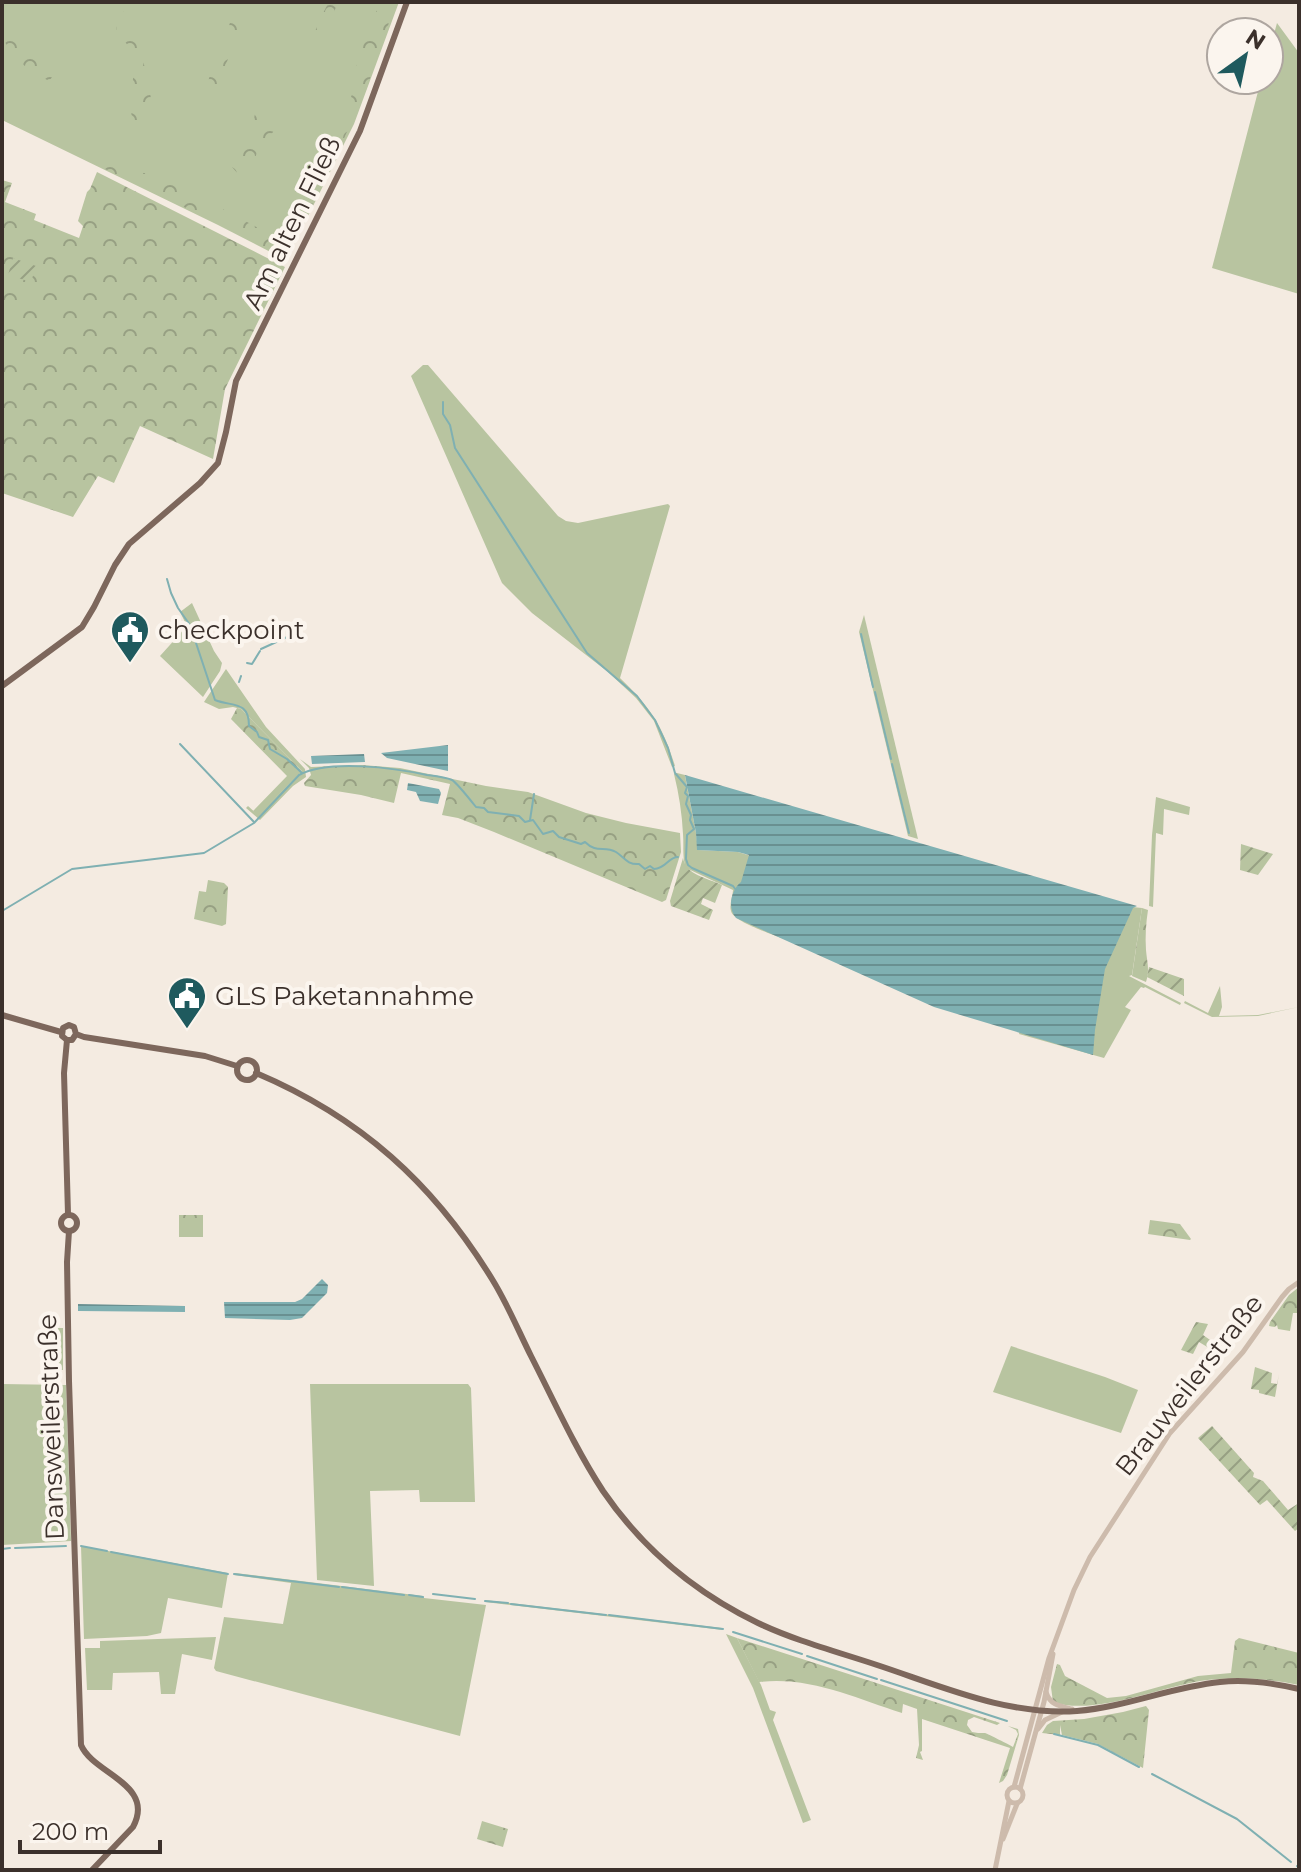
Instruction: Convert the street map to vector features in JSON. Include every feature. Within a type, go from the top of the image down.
[{"type":"main road","name":"Am alten Fließ","points":[[2,686],[82,627],[129,544],[200,483],[218,463],[236,381],[360,131],[407,2]]},
{"type":"main road","points":[[2,1015],[61,1032]]},
{"type":"main road","points":[[61,1032],[69,1025],[76,1034]]},
{"type":"main road","points":[[61,1032],[67,1040],[72,1040],[76,1034]]},
{"type":"main road","points":[[76,1034],[205,1056],[237,1066]]},
{"type":"main road","name":"Dansweilerstraße","points":[[67,1040],[64,1073],[68,1214]]},
{"type":"main road","points":[[244,1060],[250,1060],[256,1065],[256,1073],[251,1078],[243,1079],[238,1074],[237,1066],[244,1060]]},
{"type":"main road","points":[[256,1073],[325,1107],[379,1145],[422,1184],[450,1217],[493,1281],[603,1490],[639,1535],[682,1575],[734,1610],[789,1635],[1002,1705],[1076,1711],[1222,1681],[1261,1682],[1299,1689]]},
{"type":"main road","name":"Dansweilerstraße","points":[[68,1214],[77,1221],[75,1228],[69,1231],[64,1230],[61,1224],[68,1214]]},
{"type":"main road","name":"Dansweilerstraße","points":[[69,1231],[69,1381],[82,1749],[125,1784],[138,1809],[133,1827],[92,1870]]},
{"type":"street","name":"Brauweilerstraße","points":[[1017,1788],[1054,1645],[1090,1557],[1177,1425],[1243,1352],[1282,1297],[1299,1282]]},
{"type":"street","name":"Brauweilerstraße","points":[[1017,1788],[1046,1691],[1054,1645]]},
{"type":"street","points":[[1046,1691],[1056,1706],[1076,1711]]},
{"type":"street","points":[[1035,1733],[1045,1720],[1063,1711]]},
{"type":"street","points":[[995,1870],[1009,1801],[1006,1793],[1009,1789],[1017,1788],[1023,1793],[1022,1798],[1002,1840]]},
{"type":"street","points":[[1009,1801],[1017,1803]]},
{"type":"green space","points":[[2,2],[399,2],[354,124],[286,260],[2,120]]},
{"type":"green space","points":[[112,2],[121,2],[125,20],[140,45],[153,108],[145,118],[133,121],[130,108],[134,69],[129,47],[117,31]]},
{"type":"green space","points":[[238,2],[243,2],[243,24],[208,106],[205,91],[215,52]]},
{"type":"green space","points":[[329,2],[338,2],[321,55],[310,55],[316,28]]},
{"type":"green space","points":[[382,2],[396,2],[366,90],[286,258],[105,169],[107,164],[123,170],[158,175],[262,230],[288,229],[298,221],[294,183],[305,169],[320,159],[344,118],[353,91],[361,37]]},
{"type":"green space","points":[[12,25],[37,46],[54,66],[49,81],[11,53],[2,27]]},
{"type":"green space","points":[[1285,34],[1299,53],[1299,294],[1212,268],[1257,96],[1285,96]]},
{"type":"green space","points":[[257,104],[263,104],[267,114],[279,121],[258,151],[253,185],[248,185],[232,167],[234,149],[251,130]]},
{"type":"green space","points":[[97,172],[285,267],[225,389],[213,459],[140,426],[114,483],[98,476],[73,517],[2,493],[2,180],[12,183],[5,202],[36,214],[34,220],[79,238],[83,226],[78,221]]},
{"type":"green space","points":[[13,258],[36,266],[31,282],[8,275]]},
{"type":"green space","points":[[423,365],[428,365],[558,516],[566,521],[578,523],[670,506],[620,678],[654,718],[666,739],[675,766],[672,767],[654,721],[636,698],[608,672],[532,613],[502,583],[411,376]]},
{"type":"green space","points":[[192,603],[222,663],[203,697],[160,656],[187,626],[180,612]]},
{"type":"green space","points":[[864,615],[918,839],[908,836],[859,632]]},
{"type":"green space","points":[[226,669],[266,727],[305,769],[306,777],[260,820],[246,808],[248,806],[258,815],[302,771],[241,709],[219,709],[204,702]]},
{"type":"green space","points":[[237,708],[302,771],[258,816],[253,811],[287,776],[231,719]]},
{"type":"green space","points":[[300,759],[311,767],[362,765],[400,768],[528,792],[586,813],[680,833],[681,852],[666,900],[662,902],[494,832],[442,815],[450,784],[401,773],[394,803],[305,786],[311,775]]},
{"type":"green space","points":[[674,774],[685,775],[698,850],[738,852],[803,872],[1142,908],[1132,975],[1129,976],[1181,1003],[1141,987],[1125,1007],[1131,1010],[1104,1058],[1019,1034],[1021,1026],[753,927],[731,911],[733,890],[686,868]]},
{"type":"green space","points":[[1156,797],[1190,807],[1189,815],[1164,809],[1163,835],[1156,833],[1153,907],[1149,906]]},
{"type":"green space","points":[[1241,844],[1273,854],[1258,875],[1240,870]]},
{"type":"green space","points":[[683,858],[693,872],[722,885],[715,903],[703,898],[701,904],[713,910],[709,920],[671,906]]},
{"type":"green space","points":[[208,880],[224,883],[228,887],[226,924],[222,926],[194,919],[199,891],[206,892]]},
{"type":"green space","points":[[1142,908],[1148,910],[1146,982],[1132,976]]},
{"type":"green space","points":[[1149,967],[1184,979],[1184,996],[1147,977]]},
{"type":"green space","points":[[1220,986],[1222,1007],[1219,1016],[1258,1015],[1299,1007],[1258,1016],[1212,1017],[1184,1003],[1208,1013]]},
{"type":"green space","points":[[179,1215],[203,1215],[203,1237],[179,1237]]},
{"type":"green space","points":[[1150,1220],[1180,1224],[1191,1239],[1148,1234]]},
{"type":"green space","points":[[1299,1287],[1299,1313],[1293,1313],[1290,1331],[1278,1329],[1277,1325],[1269,1326],[1289,1295]]},
{"type":"green space","points":[[1196,1322],[1208,1324],[1203,1335],[1213,1342],[1209,1348],[1199,1342],[1193,1354],[1181,1350]]},
{"type":"green space","points":[[50,1328],[63,1328],[63,1370],[50,1370]]},
{"type":"green space","points":[[1011,1346],[1138,1390],[1121,1433],[993,1392]]},
{"type":"green space","points":[[1255,1367],[1272,1373],[1271,1383],[1277,1384],[1279,1374],[1275,1397],[1251,1389]]},
{"type":"green space","points":[[2,1384],[66,1385],[71,1541],[2,1545]]},
{"type":"green space","points":[[310,1384],[468,1384],[471,1388],[475,1502],[420,1502],[419,1490],[370,1491],[374,1586],[317,1580]]},
{"type":"green space","points":[[1212,1426],[1254,1473],[1253,1477],[1263,1481],[1288,1510],[1299,1503],[1299,1528],[1295,1531],[1267,1500],[1260,1505],[1198,1438]]},
{"type":"green space","points":[[81,1546],[228,1573],[222,1608],[168,1598],[161,1633],[84,1639]]},
{"type":"green space","points":[[235,1573],[486,1605],[460,1736],[216,1671],[214,1668],[224,1617],[283,1624],[291,1583]]},
{"type":"green space","points":[[485,1602],[722,1628],[723,1630]]},
{"type":"green space","points":[[726,1634],[737,1638],[770,1710],[776,1712],[773,1720],[811,1820],[803,1823],[753,1688]]},
{"type":"green space","points":[[216,1637],[212,1660],[182,1654],[175,1694],[161,1694],[159,1672],[113,1673],[112,1690],[87,1690],[85,1648],[100,1648],[100,1641]]},
{"type":"green space","points":[[737,1638],[1000,1723],[997,1725],[974,1717],[968,1720],[967,1725],[972,1732],[985,1733],[1013,1747],[1018,1734],[1008,1726],[1018,1729],[1019,1735],[1007,1775],[999,1783],[1010,1748],[922,1719],[920,1752],[923,1760],[916,1758],[919,1745],[917,1709],[903,1704],[902,1713],[814,1685],[759,1682]]},
{"type":"green space","points":[[1239,1638],[1299,1653],[1299,1685],[1262,1679],[1225,1679],[1183,1684],[1087,1706],[1053,1702],[1051,1687],[1057,1664],[1065,1676],[1107,1698],[1126,1696],[1198,1676],[1231,1673],[1235,1641]]},
{"type":"green space","points":[[1146,1706],[1149,1710],[1143,1768],[1098,1744],[1062,1735],[1060,1725],[1060,1735],[1042,1733],[1053,1721],[1084,1719]]},
{"type":"green space","points":[[482,1821],[508,1829],[503,1847],[477,1839]]},
{"type":"water","points":[[448,745],[448,771],[387,758],[381,753]]},
{"type":"water","points":[[364,754],[365,762],[312,764],[311,756]]},
{"type":"water","points":[[685,775],[1137,906],[1133,908],[1105,969],[1093,1055],[934,1007],[736,918],[731,899],[741,882],[749,855],[697,850]]},
{"type":"water","points":[[408,783],[439,789],[438,804],[420,801],[416,792],[407,790]]},
{"type":"water","points":[[322,1279],[328,1285],[327,1293],[302,1318],[225,1318],[224,1302],[295,1302]]},
{"type":"water","points":[[78,1304],[185,1306],[185,1312],[78,1311]]},
{"type":"waterway","points":[[443,402],[443,414],[450,425],[455,448],[587,653],[637,696],[655,720],[675,773],[687,787],[686,804],[694,829],[687,835],[686,858]]},
{"type":"waterway","points":[[167,579],[178,608],[190,625],[215,700],[243,708],[249,726],[259,737],[268,740],[270,749],[302,773]]},
{"type":"waterway","points":[[261,649],[296,633]]},
{"type":"waterway","points":[[861,634],[873,687]]},
{"type":"waterway","points":[[247,663],[252,664],[260,651]]},
{"type":"waterway","points":[[239,682],[241,676]]},
{"type":"waterway","points":[[875,692],[891,759]]},
{"type":"waterway","points":[[180,744],[254,822]]},
{"type":"waterway","points":[[892,764],[909,833]]},
{"type":"waterway","points":[[2,911],[72,869],[204,853],[254,823],[299,775],[327,767],[380,768],[449,779],[476,807],[488,812],[519,816],[525,822],[533,820],[543,834],[553,831],[559,837],[581,844],[585,842],[597,849],[612,850],[645,869],[650,866],[658,868],[678,857]]},
{"type":"waterway","points":[[530,820],[534,794]]},
{"type":"waterway","points":[[686,859],[692,868],[736,890]]},
{"type":"waterway","points":[[15,1548],[66,1546]]},
{"type":"waterway","points":[[81,1546],[107,1551]]},
{"type":"waterway","points":[[2,1549],[10,1548]]},
{"type":"waterway","points":[[111,1552],[228,1574]]},
{"type":"waterway","points":[[234,1574],[339,1587]]},
{"type":"waterway","points":[[342,1587],[404,1595]]},
{"type":"waterway","points":[[433,1594],[475,1599]]},
{"type":"waterway","points":[[409,1595],[423,1597]]},
{"type":"waterway","points":[[485,1601],[508,1603]]},
{"type":"waterway","points":[[511,1604],[606,1615]]},
{"type":"waterway","points":[[609,1615],[723,1629]]},
{"type":"waterway","points":[[733,1632],[802,1654]]},
{"type":"waterway","points":[[807,1656],[877,1679]]},
{"type":"waterway","points":[[881,1680],[1007,1721]]},
{"type":"waterway","points":[[1054,1734],[1098,1745],[1139,1767]]},
{"type":"waterway","points":[[1152,1774],[1237,1819],[1291,1862]]},
{"type":"place","name":"checkpoint","points":[[130,664]]},
{"type":"place","name":"GLS Paketannahme","points":[[187,1030]]}]
